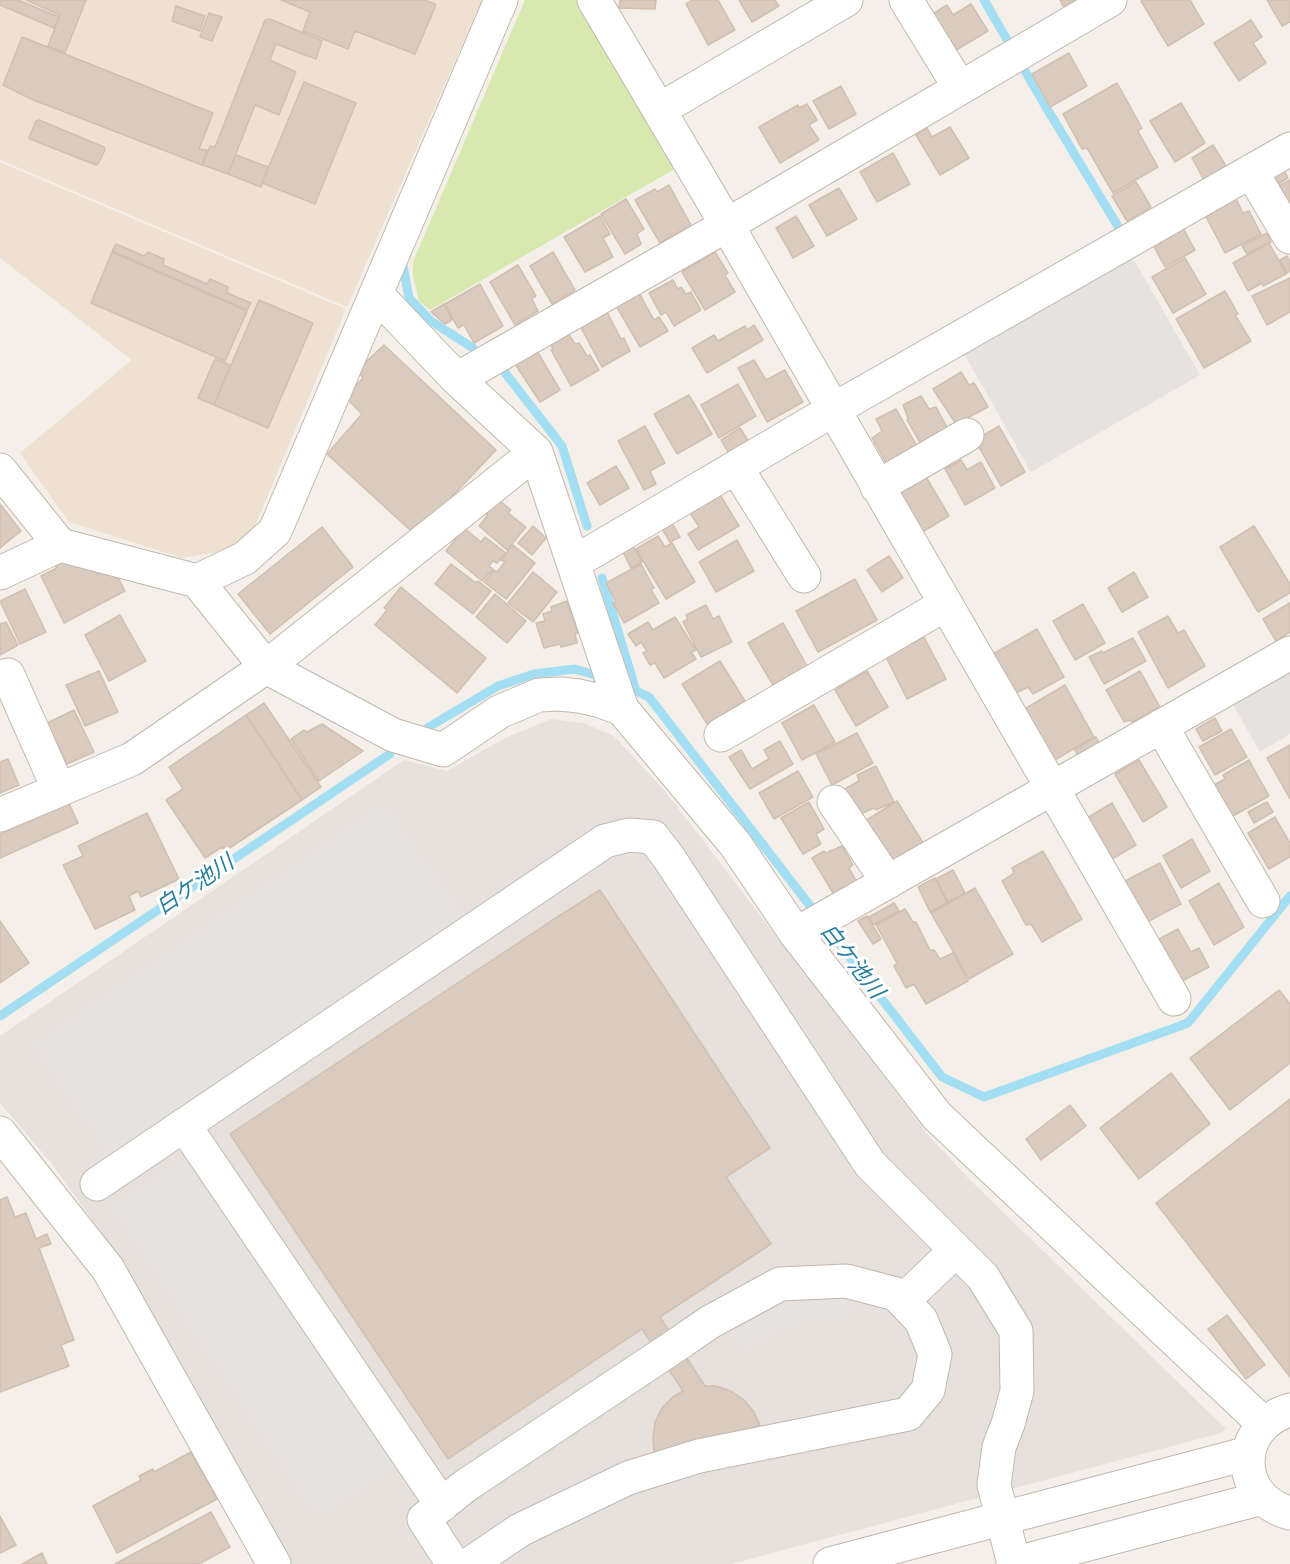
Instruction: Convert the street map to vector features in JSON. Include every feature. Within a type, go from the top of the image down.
[{"type":"street","points":[[197,581],[245,558],[275,531],[501,0]]},
{"type":"street","points":[[594,0],[727,225],[1174,999]]},
{"type":"street","points":[[659,110],[846,0]]},
{"type":"street","points":[[906,0],[960,88]]},
{"type":"street","points":[[457,379],[727,225],[1110,0]]},
{"type":"street","points":[[573,563],[833,410],[1290,149]]},
{"type":"street","points":[[1251,171],[1290,237]]},
{"type":"street","points":[[376,295],[457,379],[536,452],[622,709],[735,843],[796,934],[937,1116],[1277,1417],[1253,1437],[1248,1470],[1253,1485],[1276,1505]]},
{"type":"street","points":[[877,487],[967,435]]},
{"type":"street","points":[[0,815],[132,759],[266,667],[536,452]]},
{"type":"street","points":[[736,467],[804,576]]},
{"type":"street","points":[[0,470],[60,545],[197,581],[266,667],[393,735],[443,750],[499,712],[539,695],[579,696],[622,709]]},
{"type":"street","points":[[0,573],[60,545]]},
{"type":"street","points":[[721,735],[946,604]]},
{"type":"street","points":[[796,934],[1290,653]]},
{"type":"street","points":[[8,675],[59,790]]},
{"type":"street","points":[[1161,726],[1263,901]]},
{"type":"street","points":[[834,802],[888,882]]},
{"type":"street","points":[[97,1184],[605,841],[629,835],[653,837],[870,1164],[983,1277],[1016,1330],[1017,1391],[999,1447],[994,1485],[1013,1564],[1276,1505]]},
{"type":"street","points":[[184,1125],[442,1504]]},
{"type":"street","points":[[0,1133],[108,1269],[274,1564]]},
{"type":"street","points":[[903,1301],[956,1250]]},
{"type":"street","points":[[453,1564],[423,1519],[465,1486],[710,1322],[780,1284],[846,1281],[896,1294],[921,1320],[935,1354],[928,1390],[908,1414],[699,1456],[628,1478],[520,1530],[470,1564]]},
{"type":"street","points":[[830,1564],[1249,1453]]},
{"type":"shaded area","points":[[0,0],[482,0],[347,307],[0,160]]},
{"type":"shaded area","points":[[0,162],[346,309],[252,533],[235,549],[182,558],[69,522],[20,453],[132,360],[0,258]]},
{"type":"shaded area","points":[[1131,255],[1200,375],[1031,472],[963,352]]},
{"type":"shaded area","points":[[1290,670],[1290,734],[1260,752],[1232,703]]},
{"type":"shaded area","points":[[551,719],[584,723],[614,736],[665,791],[929,1136],[966,1176],[1226,1429],[1221,1433],[731,1564],[292,1564],[129,1272],[52,1164],[0,1103],[0,1036],[404,760],[447,771],[505,738]]},
{"type":"shaded area","points":[[385,803],[463,916],[111,1158],[33,1045]]},
{"type":"shaded area","points":[[190,1155],[398,1465],[318,1518],[111,1207]]},
{"type":"shaded area","points":[[832,1294],[854,1301],[847,1322],[823,1318],[798,1323],[779,1330],[746,1350],[732,1333],[753,1316],[781,1302]]},
{"type":"green space","points":[[525,0],[581,0],[678,167],[430,310],[419,301],[413,275],[413,262]]},
{"type":"building","points":[[0,0],[18,0],[59,17],[54,28],[0,5]]},
{"type":"building","points":[[26,0],[86,0],[65,53],[48,46],[60,15]]},
{"type":"building","points":[[281,0],[424,0],[435,4],[435,7],[415,54],[355,31],[348,49],[303,31],[310,12]]},
{"type":"building","points":[[620,0],[656,0],[655,9],[619,8]]},
{"type":"building","points":[[692,0],[718,0],[735,30],[708,45],[686,4]]},
{"type":"building","points":[[739,0],[775,0],[779,6],[752,22]]},
{"type":"building","points":[[1060,0],[1075,0],[1063,6]]},
{"type":"building","points":[[1142,0],[1190,0],[1204,24],[1168,46]]},
{"type":"building","points":[[1267,0],[1290,0],[1290,22],[1282,26]]},
{"type":"building","points":[[971,4],[988,31],[956,50],[933,14],[947,5],[953,15]]},
{"type":"building","points":[[176,6],[205,16],[200,31],[172,21]]},
{"type":"building","points":[[209,13],[222,17],[212,41],[200,37]]},
{"type":"building","points":[[270,19],[322,41],[316,59],[276,44],[270,60],[296,72],[279,115],[255,105],[228,174],[203,165],[210,146],[215,147],[265,20]]},
{"type":"building","points":[[1251,20],[1262,37],[1253,43],[1266,63],[1239,81],[1214,43]]},
{"type":"building","points":[[22,37],[213,113],[199,149],[207,150],[202,165],[31,99],[3,85]]},
{"type":"building","points":[[1069,53],[1087,86],[1050,107],[1032,74]]},
{"type":"building","points":[[304,82],[356,103],[315,204],[262,183]]},
{"type":"building","points":[[1117,83],[1142,128],[1138,131],[1158,167],[1113,193],[1087,148],[1082,149],[1063,114]]},
{"type":"building","points":[[841,86],[856,114],[829,129],[813,101]]},
{"type":"building","points":[[1181,103],[1205,143],[1175,162],[1150,121]]},
{"type":"building","points":[[807,104],[817,120],[809,125],[819,140],[780,163],[759,127],[798,105],[799,108]]},
{"type":"building","points":[[39,120],[104,147],[105,150],[98,164],[30,139],[36,121]]},
{"type":"building","points":[[950,127],[969,158],[940,175],[916,135],[927,128],[932,137]]},
{"type":"building","points":[[1213,145],[1226,166],[1204,180],[1192,158]]},
{"type":"building","points":[[893,153],[910,184],[877,202],[860,172]]},
{"type":"building","points":[[236,155],[268,167],[261,187],[228,174]]},
{"type":"building","points":[[1283,168],[1288,178],[1273,187],[1267,177]]},
{"type":"building","points":[[1290,180],[1290,210],[1275,188]]},
{"type":"building","points":[[1136,182],[1151,207],[1127,221],[1112,196]]},
{"type":"building","points":[[669,185],[691,225],[660,243],[635,200],[655,189],[657,192]]},
{"type":"building","points":[[839,188],[857,219],[827,236],[809,205]]},
{"type":"building","points":[[1235,197],[1243,213],[1249,211],[1261,234],[1225,253],[1204,213]]},
{"type":"building","points":[[626,199],[644,229],[637,234],[641,244],[625,254],[601,214]]},
{"type":"building","points":[[600,216],[610,234],[603,238],[613,257],[585,272],[564,237]]},
{"type":"building","points":[[796,216],[814,246],[793,258],[776,228]]},
{"type":"building","points":[[1182,226],[1195,250],[1165,267],[1152,243]]},
{"type":"building","points":[[1267,233],[1271,242],[1247,254],[1242,246]]},
{"type":"building","points":[[1269,243],[1286,274],[1248,291],[1233,263]]},
{"type":"building","points":[[116,244],[144,256],[148,252],[164,259],[163,265],[207,284],[210,279],[228,287],[227,293],[251,303],[247,310],[112,251]]},
{"type":"building","points":[[112,252],[247,311],[225,361],[91,303]]},
{"type":"building","points":[[553,252],[575,290],[552,304],[530,266]]},
{"type":"building","points":[[715,252],[728,273],[725,275],[735,292],[705,310],[682,272]]},
{"type":"building","points":[[1287,256],[1290,271],[1287,273],[1280,260]]},
{"type":"building","points":[[1185,258],[1206,294],[1173,313],[1152,277]]},
{"type":"building","points":[[518,265],[536,296],[532,299],[538,311],[515,325],[490,282]]},
{"type":"building","points":[[1290,278],[1290,312],[1267,325],[1252,296]]},
{"type":"building","points":[[673,280],[678,289],[681,287],[686,294],[691,292],[701,310],[674,326],[666,312],[661,315],[649,293]]},
{"type":"building","points":[[480,284],[503,326],[474,343],[464,325],[458,328],[445,304]]},
{"type":"building","points":[[638,291],[654,320],[659,317],[668,331],[640,347],[615,304]]},
{"type":"building","points":[[1225,291],[1238,314],[1235,315],[1251,341],[1204,368],[1176,319]]},
{"type":"building","points":[[259,300],[313,323],[268,428],[214,405]]},
{"type":"building","points":[[444,304],[452,320],[445,324],[431,312]]},
{"type":"building","points":[[605,308],[630,351],[602,367],[579,324]]},
{"type":"building","points":[[754,325],[763,340],[707,373],[692,348],[714,335],[718,341],[745,326],[747,330]]},
{"type":"building","points":[[568,333],[575,344],[579,343],[587,356],[590,355],[599,370],[571,386],[551,350],[553,349],[551,345]]},
{"type":"building","points":[[384,345],[496,450],[442,507],[410,530],[327,454],[362,414],[345,397],[363,378],[357,370]]},
{"type":"building","points":[[537,351],[560,390],[540,402],[515,364]]},
{"type":"building","points":[[215,359],[230,365],[214,405],[198,398]]},
{"type":"building","points":[[754,360],[766,380],[785,370],[803,402],[767,422],[738,368]]},
{"type":"building","points":[[961,372],[969,385],[974,383],[988,407],[956,424],[933,389]]},
{"type":"building","points":[[738,384],[756,416],[719,438],[701,405]]},
{"type":"building","points":[[689,395],[712,434],[677,454],[654,414]]},
{"type":"building","points":[[921,396],[929,409],[936,407],[948,429],[921,444],[907,420],[903,405]]},
{"type":"building","points":[[896,409],[917,446],[886,463],[872,438],[882,431],[876,419]]},
{"type":"building","points":[[645,426],[665,463],[650,471],[656,484],[644,490],[618,441]]},
{"type":"building","points":[[999,426],[1025,472],[1001,486],[975,440]]},
{"type":"building","points":[[740,428],[749,442],[729,454],[721,440]]},
{"type":"building","points":[[961,460],[967,470],[981,462],[995,488],[965,505],[945,469]]},
{"type":"building","points":[[616,466],[629,488],[600,505],[587,483]]},
{"type":"building","points":[[925,475],[949,516],[922,532],[898,490]]},
{"type":"building","points":[[719,493],[739,526],[698,550],[688,534],[699,527],[689,511]]},
{"type":"building","points":[[498,499],[511,510],[508,513],[526,527],[507,550],[479,526]]},
{"type":"building","points":[[0,504],[21,531],[0,548]]},
{"type":"building","points":[[671,521],[680,537],[670,542],[661,527]]},
{"type":"building","points":[[533,526],[546,538],[532,555],[518,543]]},
{"type":"building","points":[[1254,526],[1290,584],[1290,593],[1258,612],[1220,547]]},
{"type":"building","points":[[322,527],[353,567],[270,634],[238,594]]},
{"type":"building","points":[[464,528],[481,542],[485,537],[506,553],[497,563],[493,561],[489,566],[493,569],[482,581],[446,551]]},
{"type":"building","points":[[658,536],[665,547],[672,543],[695,582],[666,599],[636,549]]},
{"type":"building","points":[[737,540],[754,571],[716,592],[699,562]]},
{"type":"building","points":[[632,544],[642,562],[631,568],[622,550]]},
{"type":"building","points":[[513,545],[535,563],[506,599],[484,582],[505,562],[501,560]]},
{"type":"building","points":[[87,556],[96,574],[112,566],[125,591],[64,623],[41,576],[57,568],[53,563]]},
{"type":"building","points":[[889,556],[903,578],[882,592],[867,570]]},
{"type":"building","points":[[451,564],[491,591],[473,614],[435,584]]},
{"type":"building","points":[[641,564],[659,603],[624,623],[613,603],[616,602],[606,583]]},
{"type":"building","points":[[533,572],[557,592],[533,622],[508,603]]},
{"type":"building","points":[[1134,572],[1148,597],[1122,612],[1108,588]]},
{"type":"building","points":[[855,579],[877,620],[818,652],[796,611]]},
{"type":"building","points":[[401,587],[486,658],[457,693],[375,625],[387,610],[384,608]]},
{"type":"building","points":[[25,589],[46,632],[20,644],[0,601]]},
{"type":"building","points":[[495,594],[526,621],[507,643],[476,617]]},
{"type":"building","points":[[567,601],[578,633],[575,634],[577,643],[544,648],[536,623],[545,621],[543,614],[552,611],[551,607]]},
{"type":"building","points":[[1290,603],[1290,632],[1276,641],[1263,619]]},
{"type":"building","points":[[1083,604],[1105,643],[1075,660],[1053,621]]},
{"type":"building","points":[[706,605],[713,619],[719,616],[732,642],[701,657],[683,622],[688,619],[686,615]]},
{"type":"building","points":[[120,615],[146,661],[109,681],[85,635]]},
{"type":"building","points":[[1168,616],[1178,633],[1184,630],[1205,666],[1168,688],[1138,632]]},
{"type":"building","points":[[675,617],[696,650],[691,652],[696,659],[664,678],[655,663],[650,665],[643,653],[647,651],[641,642],[636,646],[628,634],[648,622],[653,630]]},
{"type":"building","points":[[6,622],[18,645],[0,655],[0,624]]},
{"type":"building","points":[[783,623],[807,666],[773,685],[748,643]]},
{"type":"building","points":[[1037,629],[1064,677],[1033,694],[1028,687],[1016,693],[993,654]]},
{"type":"building","points":[[924,637],[946,679],[907,699],[886,657]]},
{"type":"building","points":[[1133,638],[1146,661],[1104,684],[1089,657],[1102,651],[1103,653]]},
{"type":"building","points":[[720,661],[745,701],[707,724],[682,684]]},
{"type":"building","points":[[99,671],[118,712],[85,726],[66,685]]},
{"type":"building","points":[[867,671],[888,707],[856,726],[835,690]]},
{"type":"building","points":[[1140,671],[1160,707],[1132,722],[1130,720],[1124,722],[1106,690]]},
{"type":"building","points":[[1065,685],[1094,737],[1053,761],[1023,710]]},
{"type":"building","points":[[264,703],[321,787],[302,800],[246,715]]},
{"type":"building","points":[[814,705],[835,742],[802,760],[782,723]]},
{"type":"building","points":[[74,710],[94,752],[67,764],[47,723]]},
{"type":"building","points":[[246,715],[302,800],[225,851],[222,847],[205,858],[166,800],[183,789],[169,767]]},
{"type":"building","points":[[1215,718],[1222,731],[1203,741],[1196,729]]},
{"type":"building","points":[[322,724],[363,751],[319,781],[291,739],[304,730],[307,732]]},
{"type":"building","points":[[1231,729],[1247,757],[1215,775],[1199,747]]},
{"type":"building","points":[[857,733],[873,763],[832,785],[816,754]]},
{"type":"building","points":[[1096,737],[1102,748],[1081,760],[1074,749]]},
{"type":"building","points":[[780,741],[793,764],[750,789],[729,757],[741,750],[752,769],[769,759],[764,750]]},
{"type":"building","points":[[1290,745],[1290,799],[1267,758]]},
{"type":"building","points":[[8,759],[19,785],[0,793],[0,762]]},
{"type":"building","points":[[1139,760],[1167,807],[1143,822],[1115,774]]},
{"type":"building","points":[[1249,760],[1269,796],[1231,817],[1214,785],[1225,779],[1223,775]]},
{"type":"building","points":[[876,766],[894,802],[856,816],[843,790],[859,781],[857,775]]},
{"type":"building","points":[[798,771],[813,797],[774,819],[759,793]]},
{"type":"building","points":[[897,801],[925,846],[894,865],[862,823]]},
{"type":"building","points":[[809,802],[824,829],[816,834],[821,844],[803,854],[781,818]]},
{"type":"building","points":[[1267,802],[1273,812],[1254,823],[1248,812]]},
{"type":"building","points":[[69,803],[78,823],[0,858],[0,834]]},
{"type":"building","points":[[1112,803],[1136,845],[1112,859],[1087,818]]},
{"type":"building","points":[[147,813],[179,879],[141,897],[138,891],[129,896],[135,910],[95,929],[63,865],[83,856],[78,846]]},
{"type":"building","points":[[1275,817],[1290,843],[1290,857],[1269,869],[1248,833]]},
{"type":"building","points":[[1192,839],[1210,871],[1181,888],[1163,856]]},
{"type":"building","points":[[842,846],[853,865],[849,868],[859,886],[836,898],[812,858],[824,851],[826,853]]},
{"type":"building","points":[[1043,851],[1082,919],[1042,942],[1031,924],[1026,925],[1002,881],[1014,873],[1012,868]]},
{"type":"building","points":[[1160,863],[1181,904],[1147,922],[1125,881]]},
{"type":"building","points":[[953,870],[965,893],[948,902],[936,879]]},
{"type":"building","points":[[935,878],[947,903],[930,912],[918,887]]},
{"type":"building","points":[[1219,883],[1244,927],[1214,945],[1189,901]]},
{"type":"building","points":[[975,888],[1013,954],[969,979],[931,913]]},
{"type":"building","points":[[600,890],[770,1148],[726,1177],[771,1244],[660,1317],[705,1386],[716,1386],[731,1391],[744,1400],[754,1412],[760,1426],[654,1453],[655,1422],[662,1408],[683,1391],[642,1329],[448,1459],[230,1134]]},
{"type":"building","points":[[894,903],[899,911],[873,925],[869,917]]},
{"type":"building","points":[[905,909],[913,922],[916,922],[930,950],[934,950],[940,959],[953,953],[968,981],[926,1004],[914,984],[906,988],[894,966],[897,963],[876,925]]},
{"type":"building","points":[[867,916],[881,939],[873,944],[858,921]]},
{"type":"building","points":[[0,921],[29,963],[0,983]]},
{"type":"building","points":[[1178,929],[1191,952],[1199,948],[1209,967],[1182,981],[1159,939]]},
{"type":"building","points":[[1279,990],[1290,1004],[1290,1063],[1230,1110],[1190,1058]]},
{"type":"building","points":[[1171,1073],[1210,1124],[1139,1179],[1100,1128]]},
{"type":"building","points":[[1290,1099],[1290,1377],[1156,1203]]},
{"type":"building","points":[[1070,1105],[1086,1126],[1041,1160],[1026,1139]]},
{"type":"building","points":[[7,1197],[15,1217],[26,1213],[36,1239],[47,1234],[51,1244],[39,1248],[74,1340],[61,1345],[69,1366],[0,1392],[0,1200]]},
{"type":"building","points":[[1227,1315],[1265,1365],[1246,1379],[1208,1329]]},
{"type":"building","points":[[191,1452],[217,1499],[117,1553],[93,1506],[141,1480],[139,1476],[153,1469],[154,1472]]},
{"type":"building","points":[[211,1512],[230,1547],[199,1564],[115,1564]]},
{"type":"building","points":[[0,1516],[16,1545],[0,1553]]},
{"type":"building","points":[[42,1553],[47,1564],[22,1564]]},
{"type":"waterway","points":[[984,0],[1119,228]]},
{"type":"waterway","points":[[402,260],[409,298],[431,321],[473,348]]},
{"type":"waterway","points":[[499,365],[562,446],[587,526]]},
{"type":"waterway","points":[[602,578],[636,691]]},
{"type":"waterway","name":"白ケ池川","points":[[427,728],[498,686],[534,674],[575,669],[605,678]]},
{"type":"waterway","name":"白ケ池川","points":[[623,685],[649,697],[942,1077],[984,1097],[1188,1023],[1290,896]]},
{"type":"waterway","name":"白ケ池川","points":[[0,1016],[390,754]]}]
